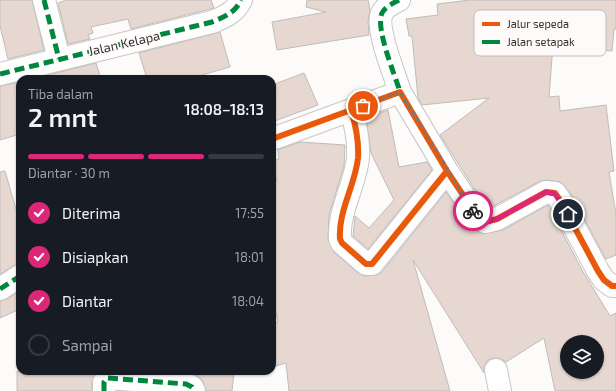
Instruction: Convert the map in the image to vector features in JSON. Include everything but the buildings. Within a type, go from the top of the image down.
[{"type":"street","points":[[44,0],[59,59]]},
{"type":"street","name":"Jalan Kelapa","points":[[0,74],[212,22],[229,15],[238,6],[241,0]]},
{"type":"street","points":[[399,0],[390,4],[382,13],[380,27],[400,92],[447,171],[477,216],[485,222],[497,219],[546,192],[555,194],[560,200],[598,271],[608,283],[612,286],[616,286]]},
{"type":"street","points":[[276,138],[400,92]]},
{"type":"street","points":[[351,110],[357,128],[358,159],[344,207],[340,239],[342,243],[366,264],[372,264],[447,171]]},
{"type":"street","points":[[0,289],[16,279]]},
{"type":"street","points":[[104,391],[104,382],[107,378],[186,384],[192,387],[194,391]]},
{"type":"marked path","points":[[44,0],[59,59]]},
{"type":"marked path","points":[[0,74],[212,22],[225,16],[236,8],[241,0]]},
{"type":"marked path","points":[[399,0],[389,5],[382,13],[381,29],[383,40],[400,92]]},
{"type":"marked path","points":[[0,289],[16,279]]},
{"type":"marked path","points":[[104,391],[104,382],[107,378],[186,384],[192,387],[194,391]]},
{"type":"cycle path","points":[[276,138],[400,92],[447,171],[477,216],[485,222],[497,219],[546,192],[555,193],[598,271],[604,280],[612,286],[616,286]]},
{"type":"cycle path","points":[[351,110],[357,134],[358,158],[354,179],[344,208],[340,229],[340,239],[342,243],[366,264],[372,264],[447,171]]},
{"type":"way so far","points":[[363,106],[400,92],[447,171],[473,211]]},
{"type":"route","points":[[473,211],[485,222],[497,219],[546,192],[551,192],[560,200],[568,214]]}]
